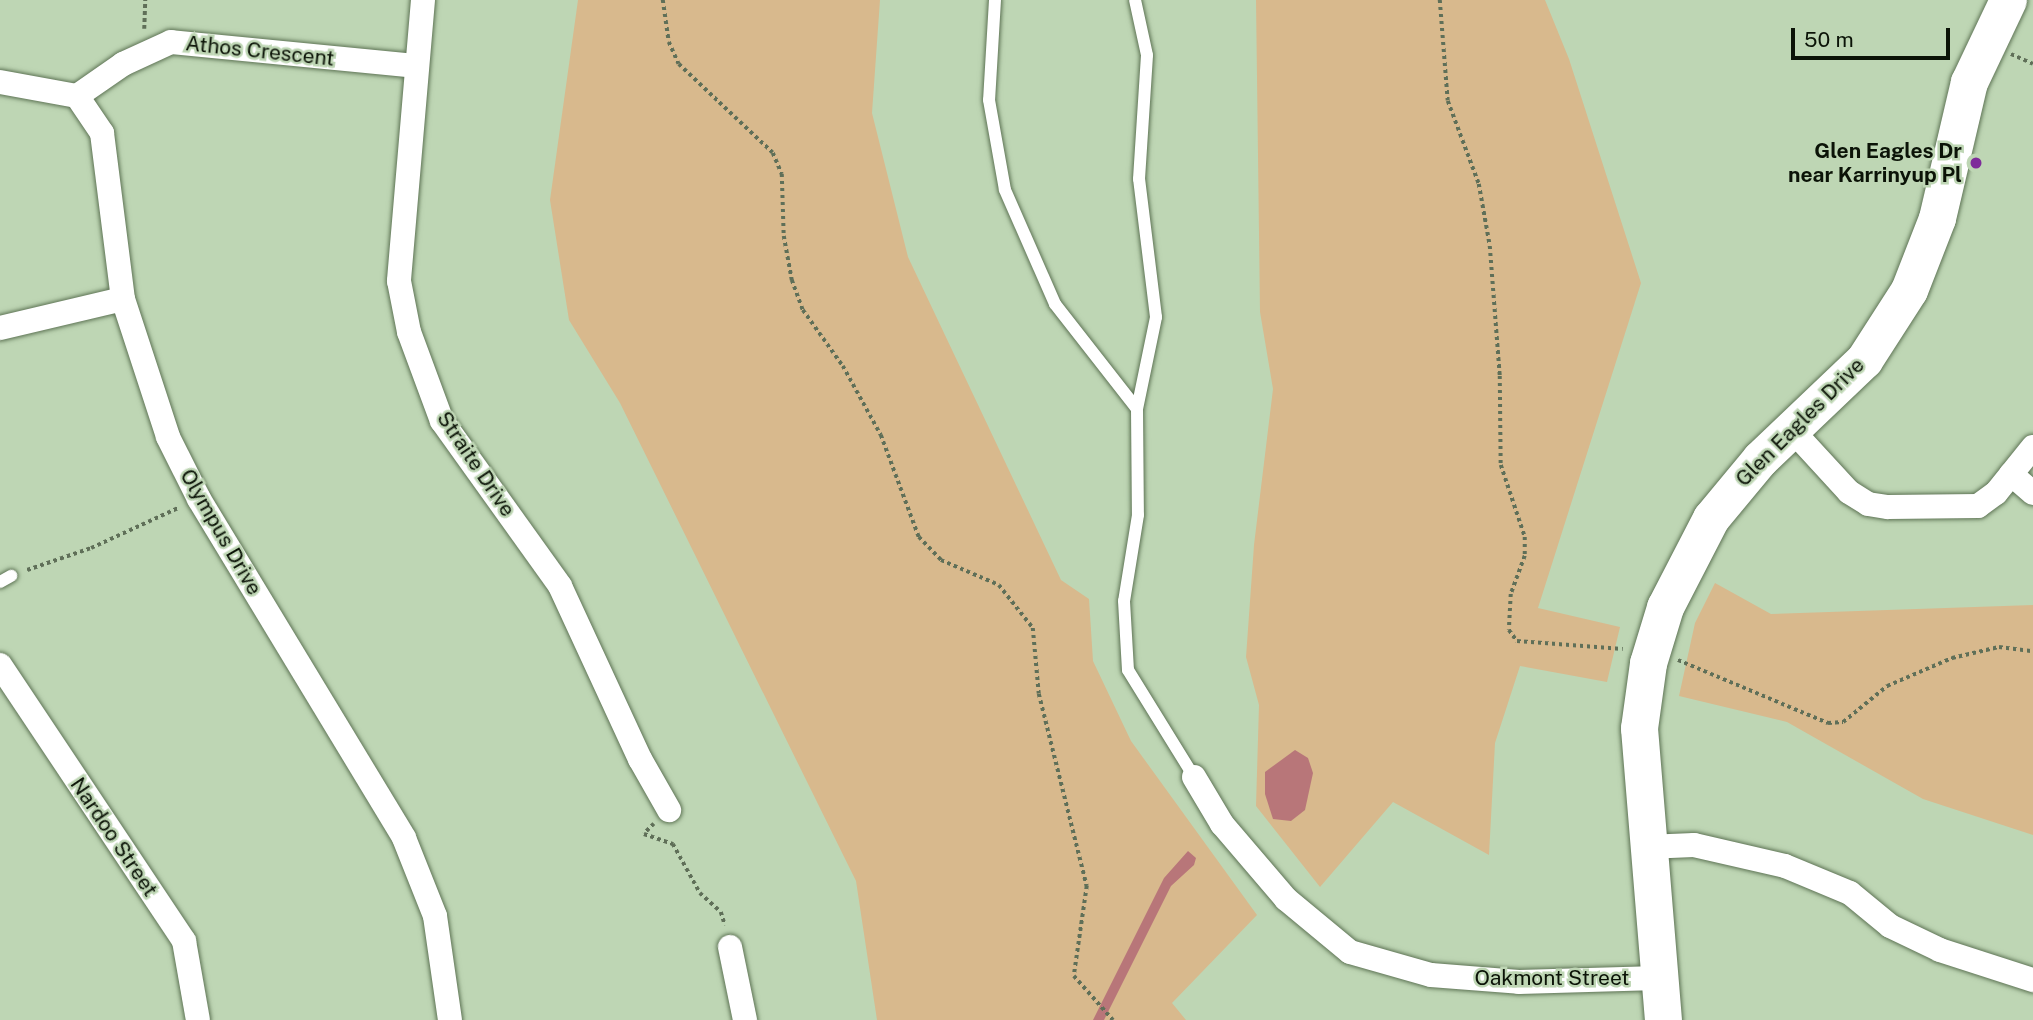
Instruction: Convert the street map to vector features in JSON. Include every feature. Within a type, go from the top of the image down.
[{"type":"street","name":"Straite Drive","points":[[423,0],[398,281],[409,332],[442,421],[560,586],[640,759],[669,810]]},
{"type":"street","name":"Glen Eagles Drive","points":[[1663,1020],[1646,847],[1639,728],[1651,654],[1675,582],[1711,518],[1760,459],[1864,360],[1909,290],[1937,218],[1969,82],[2008,0]]},
{"type":"street","name":"Athos Crescent","points":[[77,96],[146,53],[170,42],[416,66]]},
{"type":"street","points":[[0,82],[77,96]]},
{"type":"street","name":"Olympus Drive","points":[[77,96],[102,133],[123,299],[155,404],[199,499],[404,838],[435,916],[450,1020]]},
{"type":"street","points":[[0,328],[123,299]]},
{"type":"street","points":[[1792,430],[1849,492],[1877,506],[1978,506],[2011,474],[2033,447]]},
{"type":"street","points":[[2011,474],[2033,493]]},
{"type":"street","name":"Nardoo Street","points":[[0,665],[184,941],[198,1020]]},
{"type":"street","name":"Oakmont Street","points":[[1194,777],[1223,824],[1286,899],[1350,952],[1431,975],[1481,979],[1658,978]]},
{"type":"street","points":[[1646,847],[1694,845],[1785,866],[1850,893],[1890,926],[1940,950],[2033,980]]},
{"type":"street","points":[[730,947],[745,1020]]},
{"type":"lane","points":[[995,0],[989,100],[1005,190],[1055,304],[1137,410]]},
{"type":"lane","points":[[1135,0],[1147,55],[1139,179],[1156,317],[1137,410],[1138,515],[1124,601],[1128,670],[1194,777]]},
{"type":"path","points":[[145,0],[146,53]]},
{"type":"path","points":[[663,0],[670,42],[679,64],[773,153],[782,174],[783,236],[792,280],[803,310],[843,366],[881,435],[919,537],[941,560],[999,585],[1033,628],[1039,694],[1087,886],[1074,976],[1114,1020]]},
{"type":"path","points":[[1440,0],[1448,100],[1479,184],[1490,246],[1500,376],[1501,465],[1525,537],[1525,556],[1511,594],[1509,630],[1517,641],[1604,646],[1691,663],[1749,692],[1779,698],[1828,723],[1843,722],[1887,686],[1952,657],[1999,647],[2033,651]]},
{"type":"path","points":[[2005,51],[2033,64]]},
{"type":"path","points":[[6,579],[91,548],[199,499]]},
{"type":"path","points":[[669,810],[644,834],[674,844],[700,893],[721,912],[730,947]]},
{"type":"shaded area","points":[[578,0],[880,0],[872,113],[908,257],[1061,580],[1089,599],[1093,661],[1131,741],[1257,915],[1172,1003],[1186,1020],[877,1020],[856,881],[620,403],[569,320],[550,200]]},
{"type":"shaded area","points":[[1256,0],[1545,0],[1569,59],[1641,283],[1538,608],[1620,627],[1607,682],[1520,666],[1495,743],[1489,855],[1393,802],[1320,887],[1256,806],[1259,705],[1246,657],[1254,545],[1273,389],[1260,312]]},
{"type":"shaded area","points":[[1715,583],[1771,614],[2033,605],[2033,835],[1923,799],[1787,722],[1679,696],[1695,623]]},
{"type":"shaded area","points":[[1295,750],[1308,758],[1313,773],[1305,810],[1291,821],[1273,819],[1265,794],[1265,772]]},
{"type":"shaded area","points":[[1188,851],[1196,858],[1194,865],[1171,886],[1104,1020],[1093,1020],[1164,878]]},
{"type":"place","name":"Glen Eagles Dr near Karrinyup Pl","points":[[1976,163]]}]
